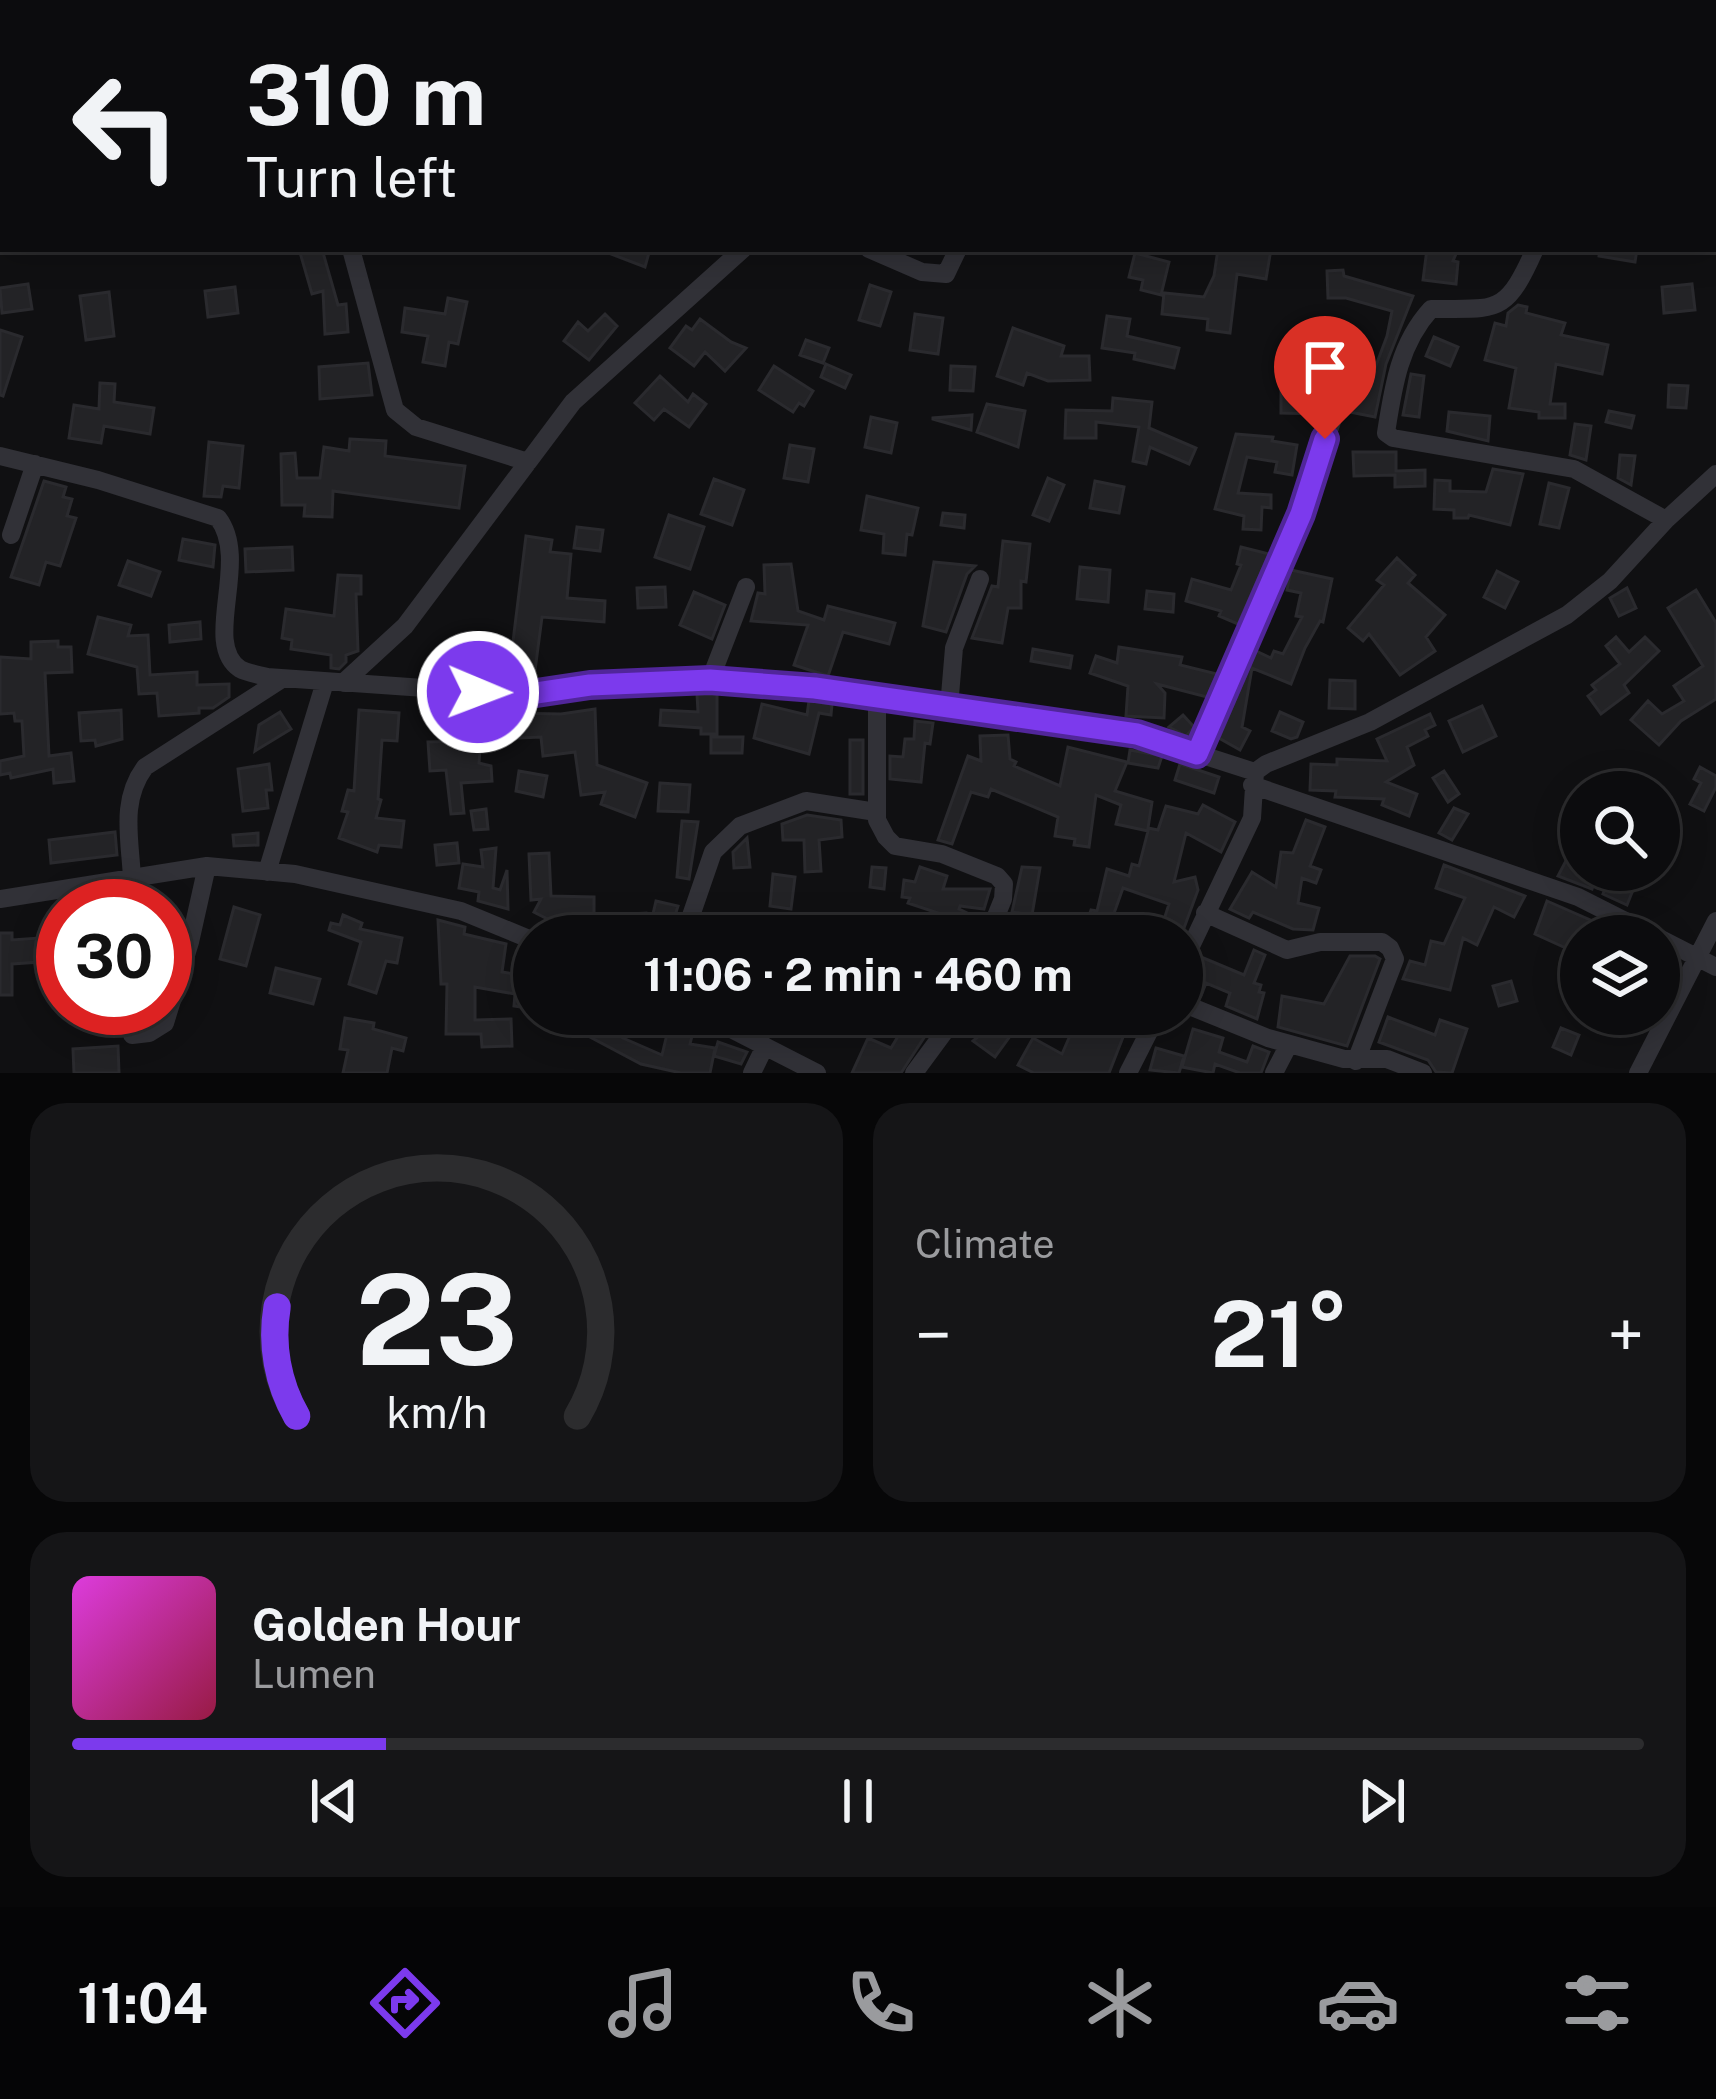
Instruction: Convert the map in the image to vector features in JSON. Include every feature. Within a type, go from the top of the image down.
[{"type":"street","points":[[352,252],[395,410],[416,427],[528,462]]},
{"type":"street","points":[[267,872],[334,683],[404,626],[572,402],[740,252]]},
{"type":"street","points":[[876,252],[922,272],[946,274],[957,252]]},
{"type":"street","points":[[1533,252],[1505,299],[1486,310],[1431,309],[1418,323],[1396,372],[1386,433],[1574,469],[1666,520]]},
{"type":"street","points":[[1197,754],[1301,514],[1351,365]]},
{"type":"street","points":[[0,456],[218,518],[228,531],[232,550],[224,623],[226,650],[240,669],[282,679],[523,695],[590,685],[710,680],[878,697],[1137,734],[1578,897],[1614,915]]},
{"type":"street","points":[[10,535],[35,464]]},
{"type":"street","points":[[1203,917],[1252,818],[1254,779],[1266,764],[1370,722],[1567,616],[1610,581],[1716,474]]},
{"type":"street","points":[[949,707],[954,648],[980,579]]},
{"type":"street","points":[[710,680],[746,586]]},
{"type":"street","points":[[132,878],[127,801],[133,783],[160,754],[282,679]]},
{"type":"street","points":[[878,697],[876,812],[886,837],[896,846],[942,854],[997,876],[1004,884],[997,915]]},
{"type":"street","points":[[691,915],[713,852],[740,826],[806,801],[876,812]]},
{"type":"street","points":[[192,933],[207,866]]},
{"type":"street","points":[[0,899],[207,866],[295,874],[461,911],[513,932]]},
{"type":"street","points":[[1205,913],[1287,950],[1320,942],[1382,942],[1390,948],[1395,959],[1356,1061]]},
{"type":"street","points":[[1638,1073],[1716,921]]},
{"type":"street","points":[[1680,949],[1716,967]]},
{"type":"street","points":[[1203,1011],[1289,1044],[1423,1073]]},
{"type":"street","points":[[743,1035],[817,1073]]},
{"type":"street","points":[[914,1073],[941,1035]]},
{"type":"street","points":[[1128,1073],[1147,1035]]},
{"type":"street","points":[[1274,1073],[1289,1044]]},
{"type":"street","points":[[752,1073],[765,1046]]},
{"type":"building","points":[[300,252],[323,252],[338,305],[346,304],[348,332],[325,334],[323,291],[312,294]]},
{"type":"building","points":[[606,252],[649,252],[645,267]]},
{"type":"building","points":[[1218,252],[1270,252],[1266,279],[1237,274],[1230,333],[1207,330],[1208,319],[1162,314],[1164,293],[1204,297]]},
{"type":"building","points":[[1427,252],[1457,252],[1456,284],[1423,280]]},
{"type":"building","points":[[1600,252],[1637,252],[1635,262],[1599,256]]},
{"type":"building","points":[[1135,253],[1169,262],[1161,295],[1141,290],[1143,280],[1129,277]]},
{"type":"building","points":[[1343,270],[1344,276],[1413,296],[1386,364],[1375,417],[1350,412],[1357,390],[1366,392],[1392,311],[1328,298],[1327,271]]},
{"type":"building","points":[[28,284],[32,309],[2,313],[0,288]]},
{"type":"building","points":[[1692,284],[1695,310],[1664,313],[1662,287]]},
{"type":"building","points":[[870,285],[891,292],[880,326],[859,320]]},
{"type":"building","points":[[235,287],[238,313],[208,317],[205,291]]},
{"type":"building","points":[[109,292],[114,336],[86,340],[80,296]]},
{"type":"building","points":[[448,298],[467,302],[458,344],[449,342],[445,366],[423,362],[428,336],[402,332],[405,308],[445,314]]},
{"type":"building","points":[[1518,305],[1527,307],[1526,313],[1565,323],[1561,335],[1608,345],[1602,374],[1556,364],[1550,404],[1565,404],[1565,418],[1539,418],[1539,412],[1509,408],[1516,368],[1485,360],[1495,323],[1506,326],[1508,313]]},
{"type":"building","points":[[605,314],[617,326],[589,360],[564,341],[578,322],[588,331]]},
{"type":"building","points":[[915,314],[943,318],[938,354],[910,350]]},
{"type":"building","points":[[1107,316],[1130,319],[1127,336],[1179,348],[1174,368],[1134,359],[1135,353],[1102,348]]},
{"type":"building","points":[[700,319],[746,348],[725,371],[705,352],[694,366],[670,348],[686,326],[692,330]]},
{"type":"building","points":[[1013,328],[1064,346],[1061,356],[1089,356],[1090,380],[1048,381],[1027,373],[1023,385],[997,376]]},
{"type":"building","points":[[0,330],[22,337],[3,396],[0,395]]},
{"type":"building","points":[[1434,337],[1458,347],[1450,366],[1426,356]]},
{"type":"building","points":[[806,340],[829,348],[823,363],[800,355]]},
{"type":"building","points":[[1307,354],[1339,359],[1332,378],[1320,376],[1319,414],[1281,413],[1281,381],[1302,382]]},
{"type":"building","points":[[368,363],[372,395],[320,399],[319,367]]},
{"type":"building","points":[[826,364],[851,375],[845,388],[821,377]]},
{"type":"building","points":[[774,366],[813,391],[804,406],[799,403],[793,412],[759,390]]},
{"type":"building","points":[[951,366],[975,367],[973,391],[950,390]]},
{"type":"building","points":[[1411,374],[1424,376],[1419,417],[1403,415]]},
{"type":"building","points":[[660,376],[688,402],[693,394],[706,404],[689,427],[664,409],[654,420],[635,403]]},
{"type":"building","points":[[100,383],[115,384],[114,402],[154,408],[150,434],[104,426],[101,443],[69,438],[74,405],[99,409]]},
{"type":"building","points":[[1669,385],[1688,386],[1686,408],[1668,407]]},
{"type":"building","points":[[1113,398],[1152,402],[1149,428],[1196,448],[1189,464],[1150,447],[1146,464],[1133,461],[1139,427],[1096,422],[1096,438],[1065,438],[1066,410],[1112,411]]},
{"type":"building","points":[[987,404],[1025,411],[1018,447],[977,432]]},
{"type":"building","points":[[1609,411],[1634,416],[1631,428],[1606,422]]},
{"type":"building","points":[[1449,412],[1490,416],[1488,441],[1447,431]]},
{"type":"building","points":[[972,415],[971,430],[933,419],[933,418]]},
{"type":"building","points":[[871,417],[897,423],[891,453],[865,447]]},
{"type":"building","points":[[1575,424],[1591,426],[1586,460],[1570,455]]},
{"type":"building","points":[[1236,434],[1273,437],[1272,441],[1297,445],[1292,475],[1275,472],[1277,462],[1247,457],[1238,493],[1271,495],[1271,508],[1262,507],[1261,530],[1243,529],[1244,516],[1215,509]]},
{"type":"building","points":[[350,439],[386,441],[385,456],[465,466],[459,508],[333,491],[332,517],[304,516],[305,505],[282,505],[281,454],[295,453],[297,478],[320,478],[324,447],[349,451]]},
{"type":"building","points":[[209,442],[243,446],[239,488],[223,486],[221,497],[204,496]]},
{"type":"building","points":[[790,445],[814,449],[808,482],[784,478]]},
{"type":"building","points":[[1353,452],[1396,452],[1396,471],[1425,470],[1425,486],[1395,487],[1395,475],[1354,476]]},
{"type":"building","points":[[1620,455],[1635,456],[1631,485],[1618,478]]},
{"type":"building","points":[[1493,469],[1523,474],[1510,525],[1469,515],[1454,518],[1454,510],[1434,509],[1435,480],[1450,481],[1450,491],[1486,492]]},
{"type":"building","points":[[1048,478],[1064,485],[1049,521],[1033,515]]},
{"type":"building","points":[[714,479],[744,490],[732,525],[701,514]]},
{"type":"building","points":[[44,481],[66,487],[63,497],[72,499],[67,516],[76,518],[60,566],[46,562],[39,585],[11,577]]},
{"type":"building","points":[[1095,481],[1124,487],[1119,513],[1090,508]]},
{"type":"building","points":[[1549,483],[1569,488],[1559,528],[1540,524]]},
{"type":"building","points":[[867,496],[918,508],[912,535],[907,534],[905,555],[883,553],[884,534],[861,530]]},
{"type":"building","points":[[943,513],[965,515],[964,528],[941,525]]},
{"type":"building","points":[[669,515],[704,527],[690,569],[655,557]]},
{"type":"building","points":[[577,527],[603,530],[600,551],[574,548]]},
{"type":"building","points":[[526,536],[552,540],[550,552],[571,554],[567,598],[605,601],[604,622],[542,617],[534,678],[509,674]]},
{"type":"building","points":[[183,539],[215,545],[213,567],[179,560]]},
{"type":"building","points":[[1003,541],[1030,544],[1026,582],[1021,581],[1021,608],[1008,608],[1002,643],[972,638],[992,586],[998,587]]},
{"type":"building","points":[[292,547],[293,570],[246,572],[245,549]]},
{"type":"building","points":[[1241,547],[1269,554],[1238,624],[1219,616],[1221,611],[1186,601],[1192,579],[1231,590],[1241,565],[1237,564]]},
{"type":"building","points":[[1397,558],[1415,575],[1408,583],[1445,615],[1426,637],[1435,651],[1400,675],[1369,634],[1363,641],[1348,628],[1384,585],[1377,580]]},
{"type":"building","points":[[128,561],[160,572],[151,596],[119,585]]},
{"type":"building","points":[[934,562],[975,566],[967,574],[946,632],[923,626]]},
{"type":"building","points":[[791,564],[798,611],[824,620],[828,606],[895,623],[889,644],[843,632],[828,676],[794,665],[808,625],[751,621],[758,593],[765,594],[764,565]]},
{"type":"building","points":[[1080,567],[1110,570],[1108,602],[1077,599]]},
{"type":"building","points":[[1291,570],[1332,579],[1323,622],[1305,648],[1291,684],[1252,668],[1242,727],[1250,731],[1240,750],[1219,738],[1256,651],[1271,658],[1274,651],[1283,654],[1302,617],[1296,616],[1301,593],[1287,590]]},
{"type":"building","points":[[1497,571],[1518,582],[1505,608],[1484,597]]},
{"type":"building","points":[[338,575],[361,576],[361,594],[356,594],[358,651],[346,655],[339,669],[331,668],[331,655],[291,649],[292,640],[282,638],[286,609],[334,616]]},
{"type":"building","points":[[665,587],[666,607],[638,608],[637,588]]},
{"type":"building","points":[[1627,588],[1636,608],[1619,616],[1610,598]]},
{"type":"building","points":[[1696,590],[1716,623],[1716,699],[1681,721],[1659,745],[1631,720],[1648,701],[1662,714],[1684,701],[1674,686],[1703,666],[1668,608]]},
{"type":"building","points":[[1147,591],[1174,594],[1173,612],[1145,609]]},
{"type":"building","points":[[694,592],[725,605],[712,639],[680,625]]},
{"type":"building","points":[[98,617],[131,625],[128,636],[148,635],[150,675],[197,672],[197,685],[229,684],[229,697],[213,708],[199,708],[199,713],[159,716],[157,693],[139,694],[137,667],[88,654]]},
{"type":"building","points":[[200,622],[201,639],[170,642],[169,625]]},
{"type":"building","points":[[1616,637],[1629,652],[1645,637],[1659,651],[1624,685],[1629,693],[1601,714],[1588,696],[1596,690],[1592,685],[1620,664],[1606,646]]},
{"type":"building","points":[[58,641],[58,647],[71,647],[72,672],[45,673],[49,756],[71,753],[74,781],[54,783],[53,769],[11,778],[10,773],[0,775],[0,761],[24,756],[22,721],[15,721],[14,713],[0,714],[0,657],[31,659],[31,642]]},
{"type":"building","points":[[1119,647],[1182,657],[1180,665],[1217,674],[1207,697],[1157,684],[1165,693],[1164,718],[1126,716],[1128,686],[1090,673],[1096,656],[1117,663]]},
{"type":"building","points":[[1033,649],[1072,656],[1070,668],[1031,661]]},
{"type":"building","points":[[433,656],[486,658],[485,675],[432,674]]},
{"type":"building","points":[[1330,680],[1355,681],[1355,709],[1329,708]]},
{"type":"building","points":[[697,694],[717,694],[717,734],[660,725],[661,710],[698,712]]},
{"type":"building","points":[[809,701],[832,704],[831,715],[819,713],[809,754],[754,738],[762,704],[807,715]]},
{"type":"building","points":[[1482,706],[1496,736],[1463,752],[1449,721]]},
{"type":"building","points":[[595,709],[597,765],[647,783],[635,817],[601,804],[605,792],[581,795],[575,752],[543,756],[541,737],[500,739],[508,713]]},
{"type":"building","points":[[121,710],[122,739],[96,746],[95,740],[81,741],[79,713]]},
{"type":"building","points":[[359,710],[399,713],[397,741],[382,740],[381,800],[376,818],[404,821],[401,847],[379,845],[377,852],[339,838],[348,812],[342,811],[348,790],[354,791]]},
{"type":"building","points":[[280,712],[291,729],[255,751],[259,725]]},
{"type":"building","points":[[1280,712],[1303,722],[1297,737],[1272,731]]},
{"type":"building","points":[[1430,714],[1435,725],[1425,730],[1428,736],[1407,747],[1414,765],[1386,782],[1417,794],[1409,816],[1382,805],[1384,799],[1335,797],[1336,791],[1310,790],[1311,764],[1337,765],[1337,759],[1387,761],[1377,739]]},
{"type":"building","points":[[1183,715],[1194,727],[1186,736],[1169,727]]},
{"type":"building","points":[[915,721],[933,723],[930,744],[925,743],[921,782],[890,779],[890,756],[903,757],[905,739],[914,739]]},
{"type":"building","points":[[482,723],[479,763],[491,766],[492,781],[461,783],[464,813],[451,814],[446,770],[430,771],[428,742],[469,741],[468,725]]},
{"type":"building","points":[[1008,735],[1014,766],[1060,786],[1068,747],[1127,762],[1115,791],[1152,802],[1148,828],[1158,830],[1166,806],[1198,814],[1203,805],[1235,822],[1221,852],[1186,833],[1174,882],[1195,877],[1198,890],[1189,915],[1165,915],[1169,904],[1123,888],[1113,915],[1089,915],[1091,910],[1097,911],[1107,869],[1129,876],[1132,864],[1139,866],[1148,831],[1116,824],[1121,805],[1096,795],[1089,847],[1055,836],[1058,817],[991,789],[988,797],[971,792],[952,844],[938,840],[968,756],[981,761],[980,736]]},
{"type":"building","points":[[711,737],[743,737],[742,753],[711,753]]},
{"type":"building","points":[[850,740],[863,740],[863,794],[850,794]]},
{"type":"building","points":[[1130,750],[1162,756],[1158,768],[1128,763]]},
{"type":"building","points":[[269,764],[268,808],[243,811],[238,769]]},
{"type":"building","points":[[1180,764],[1219,777],[1214,793],[1175,780]]},
{"type":"building","points":[[1700,767],[1716,776],[1704,811],[1690,804],[1701,783],[1694,779]]},
{"type":"building","points":[[519,771],[547,776],[543,797],[516,791]]},
{"type":"building","points":[[1444,771],[1459,794],[1448,802],[1433,778]]},
{"type":"building","points":[[660,783],[690,785],[688,812],[658,811]]},
{"type":"building","points":[[1454,808],[1468,814],[1452,840],[1439,833]]},
{"type":"building","points":[[486,809],[488,829],[474,830],[471,811]]},
{"type":"building","points":[[807,815],[841,820],[842,837],[819,840],[821,871],[805,872],[804,840],[783,840],[782,824]]},
{"type":"building","points":[[1306,820],[1325,827],[1310,866],[1321,870],[1316,883],[1302,878],[1298,903],[1319,908],[1313,930],[1293,929],[1253,912],[1249,918],[1230,909],[1252,872],[1276,887],[1281,852],[1293,853]]},
{"type":"building","points":[[682,821],[698,822],[689,879],[677,877]]},
{"type":"building","points":[[115,832],[117,855],[51,863],[49,840]]},
{"type":"building","points":[[258,833],[258,845],[234,846],[233,835]]},
{"type":"building","points":[[747,838],[750,867],[734,868],[733,852]]},
{"type":"building","points":[[457,843],[459,863],[437,865],[435,845]]},
{"type":"building","points":[[496,848],[493,888],[500,890],[507,870],[508,909],[478,901],[479,892],[459,888],[463,864],[483,867],[481,850]]},
{"type":"building","points":[[549,853],[551,896],[594,897],[594,915],[534,912],[541,899],[531,900],[529,854]]},
{"type":"building","points":[[1444,865],[1525,896],[1514,917],[1494,907],[1477,945],[1463,938],[1450,990],[1403,979],[1410,961],[1425,965],[1431,941],[1444,944],[1465,898],[1436,888]]},
{"type":"building","points":[[872,867],[886,868],[884,889],[870,887]]},
{"type":"building","points":[[920,867],[947,876],[943,889],[990,889],[984,909],[960,906],[972,915],[944,915],[902,897],[904,880],[915,882]]},
{"type":"building","points":[[1022,867],[1040,868],[1032,915],[1012,912]]},
{"type":"building","points":[[773,874],[795,877],[791,909],[770,906]]},
{"type":"building","points":[[1604,891],[1633,891],[1627,905]]},
{"type":"building","points":[[656,901],[678,906],[675,915],[653,914]]},
{"type":"building","points":[[1547,901],[1579,915],[1560,915],[1560,945],[1535,934]]},
{"type":"building","points":[[234,907],[260,915],[246,966],[220,959]]},
{"type":"building","points":[[343,915],[362,923],[360,929],[402,938],[397,963],[386,961],[376,993],[349,984],[361,942],[329,930],[331,923],[340,925]]},
{"type":"building","points":[[438,920],[465,927],[464,934],[506,944],[502,972],[513,974],[513,994],[475,987],[475,1020],[511,1019],[512,1046],[482,1047],[481,1034],[446,1034],[447,984],[441,984]]},
{"type":"building","points":[[0,933],[12,933],[12,940],[36,938],[36,962],[12,964],[12,995],[0,995]]},
{"type":"building","points":[[1254,950],[1265,955],[1254,983],[1264,993],[1257,1019],[1226,1006],[1230,993],[1206,983],[1203,991],[1203,958],[1244,975]]},
{"type":"building","points":[[1350,956],[1380,959],[1347,1046],[1278,1027],[1282,996],[1324,1004]]},
{"type":"building","points":[[276,968],[320,979],[313,1004],[270,993]]},
{"type":"building","points":[[1511,981],[1517,1001],[1499,1006],[1493,986]]},
{"type":"building","points":[[1388,1017],[1435,1035],[1440,1020],[1467,1029],[1452,1073],[1436,1072],[1428,1060],[1379,1042]]},
{"type":"building","points":[[345,1018],[374,1023],[373,1029],[406,1038],[403,1051],[392,1048],[387,1073],[343,1073],[348,1050],[340,1049]]},
{"type":"building","points":[[1560,1030],[1560,1035],[1579,1035],[1571,1055],[1553,1047]]},
{"type":"building","points":[[1203,1032],[1223,1038],[1219,1052],[1247,1062],[1253,1046],[1269,1052],[1261,1073],[1240,1073],[1215,1064],[1213,1073],[1182,1067],[1191,1035]]},
{"type":"building","points":[[584,1035],[624,1035],[662,1055],[667,1035],[692,1036],[690,1044],[715,1048],[710,1073],[681,1073],[641,1064]]},
{"type":"building","points":[[899,1035],[926,1035],[901,1073],[852,1073],[868,1038],[891,1048]]},
{"type":"building","points":[[980,1035],[1011,1035],[995,1057],[973,1041]]},
{"type":"building","points":[[1070,1035],[1124,1035],[1109,1073],[1034,1073],[1018,1065],[1033,1038],[1062,1054]]},
{"type":"building","points":[[718,1042],[747,1052],[741,1064],[714,1056]]},
{"type":"building","points":[[118,1046],[119,1073],[74,1073],[73,1049]]},
{"type":"building","points":[[1156,1048],[1184,1056],[1179,1073],[1150,1070]]},
{"type":"route","points":[[478,692],[523,695],[590,685],[710,680],[815,688],[1137,734],[1197,754],[1301,514],[1325,439]]}]
